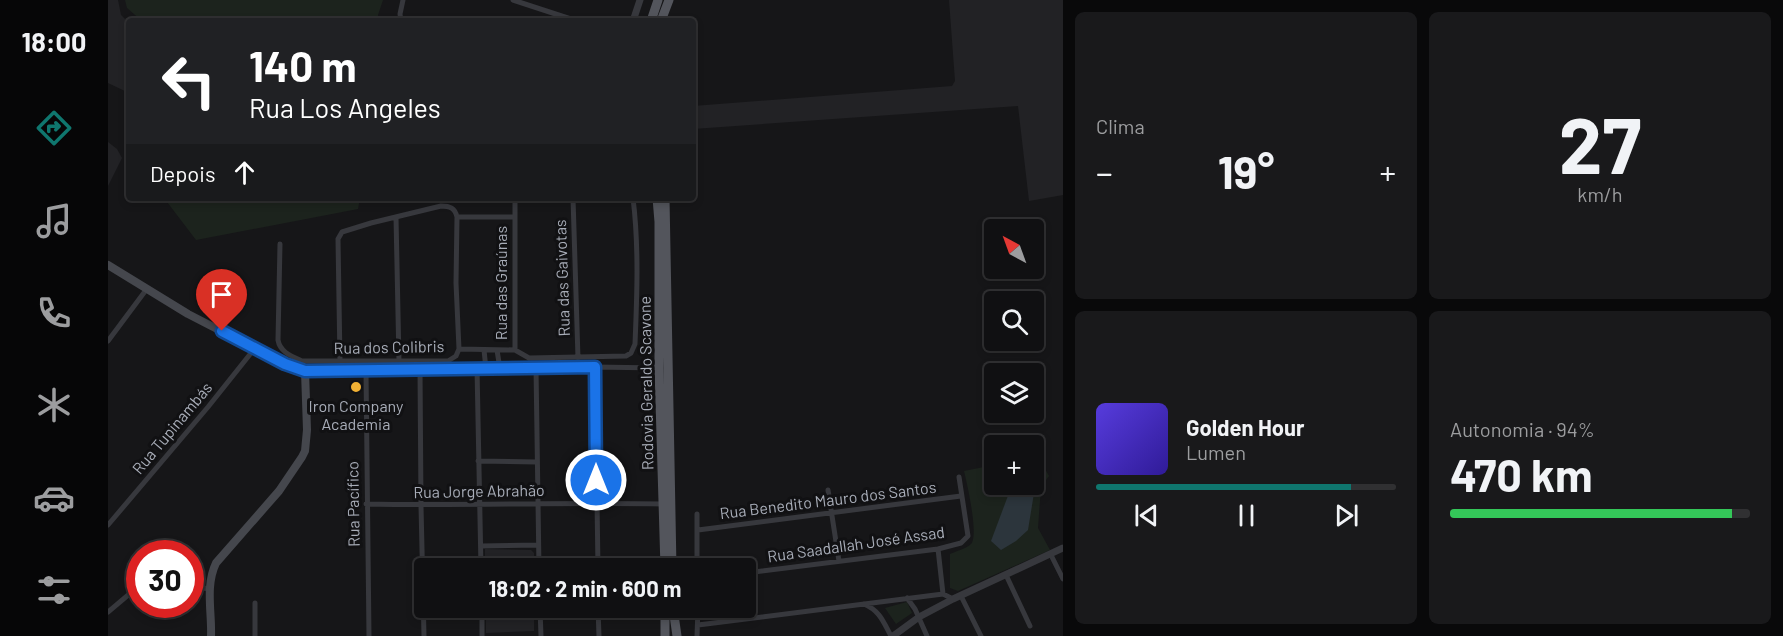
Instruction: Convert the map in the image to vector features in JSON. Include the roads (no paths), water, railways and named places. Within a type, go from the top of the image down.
[{"type":"main road","points":[[652,18],[658,0]]},
{"type":"main road","points":[[662,18],[669,0]]},
{"type":"main road","name":"Rodovia Geraldo Scavone","points":[[657,201],[664,558]]},
{"type":"main road","name":"Rodovia Geraldo Scavone","points":[[665,201],[672,558]]},
{"type":"main road","points":[[108,265],[188,314],[285,364],[305,371],[307,422],[305,451],[279,491],[216,563],[210,589],[211,636]]},
{"type":"main road","points":[[665,618],[665,636]]},
{"type":"main road","points":[[674,618],[676,636]]},
{"type":"street","points":[[401,18],[403,0]]},
{"type":"street","points":[[513,0],[569,18]]},
{"type":"street","points":[[634,18],[640,0]]},
{"type":"street","name":"Rua das Graúnas","points":[[515,201],[515,350]]},
{"type":"street","name":"Rua das Gaivotas","points":[[573,201],[578,358]]},
{"type":"street","name":"Rua dos Colibris","points":[[280,244],[278,340],[283,351],[302,361],[448,361],[456,356],[459,349],[515,350],[529,358],[620,357],[632,353],[635,344],[637,286],[633,201]]},
{"type":"street","points":[[340,361],[339,235],[345,230],[449,206],[455,211],[457,217],[456,283],[459,349]]},
{"type":"street","points":[[457,217],[515,217]]},
{"type":"street","points":[[396,218],[399,361]]},
{"type":"street","points":[[108,341],[146,290]]},
{"type":"street","name":"Rua Tupinambás","points":[[108,525],[255,348]]},
{"type":"street","points":[[484,350],[486,369]]},
{"type":"street","points":[[497,350],[500,369]]},
{"type":"street","points":[[595,367],[598,558]]},
{"type":"street","points":[[477,368],[481,558]]},
{"type":"street","points":[[536,368],[539,558]]},
{"type":"street","points":[[305,371],[659,368]]},
{"type":"street","points":[[420,369],[424,636]]},
{"type":"street","name":"Rua Pacífico","points":[[366,371],[369,636]]},
{"type":"street","points":[[478,461],[537,462]]},
{"type":"street","points":[[959,477],[962,496]]},
{"type":"street","points":[[828,490],[839,561]]},
{"type":"street","name":"Rua Benedito Mauro dos Santos","points":[[698,530],[962,496]]},
{"type":"street","name":"Rua Saadallah José Assad","points":[[756,572],[938,549],[961,543],[968,536],[962,496]]},
{"type":"street","name":"Rua Jorge Abrahão","points":[[366,504],[421,506],[596,502],[664,504]]},
{"type":"street","points":[[697,514],[697,558]]},
{"type":"street","points":[[481,546],[538,546]]},
{"type":"street","points":[[864,604],[873,608],[880,615],[892,636],[919,617],[953,599],[1063,548]]},
{"type":"street","points":[[938,549],[943,594]]},
{"type":"street","points":[[1051,555],[1063,579]]},
{"type":"street","points":[[1006,576],[1030,626]]},
{"type":"street","points":[[204,588],[210,589]]},
{"type":"street","points":[[698,625],[943,594],[953,599]]},
{"type":"street","points":[[961,596],[981,636]]},
{"type":"street","points":[[108,612],[126,597]]},
{"type":"street","points":[[907,598],[913,605],[927,636]]},
{"type":"street","points":[[255,603],[255,636]]},
{"type":"street","points":[[482,618],[482,636]]},
{"type":"street","points":[[540,618],[541,636]]},
{"type":"street","points":[[598,618],[599,636]]},
{"type":"street","points":[[697,636],[698,618]]},
{"type":"place","name":"Iron Company Academia","points":[[356,387]]}]
